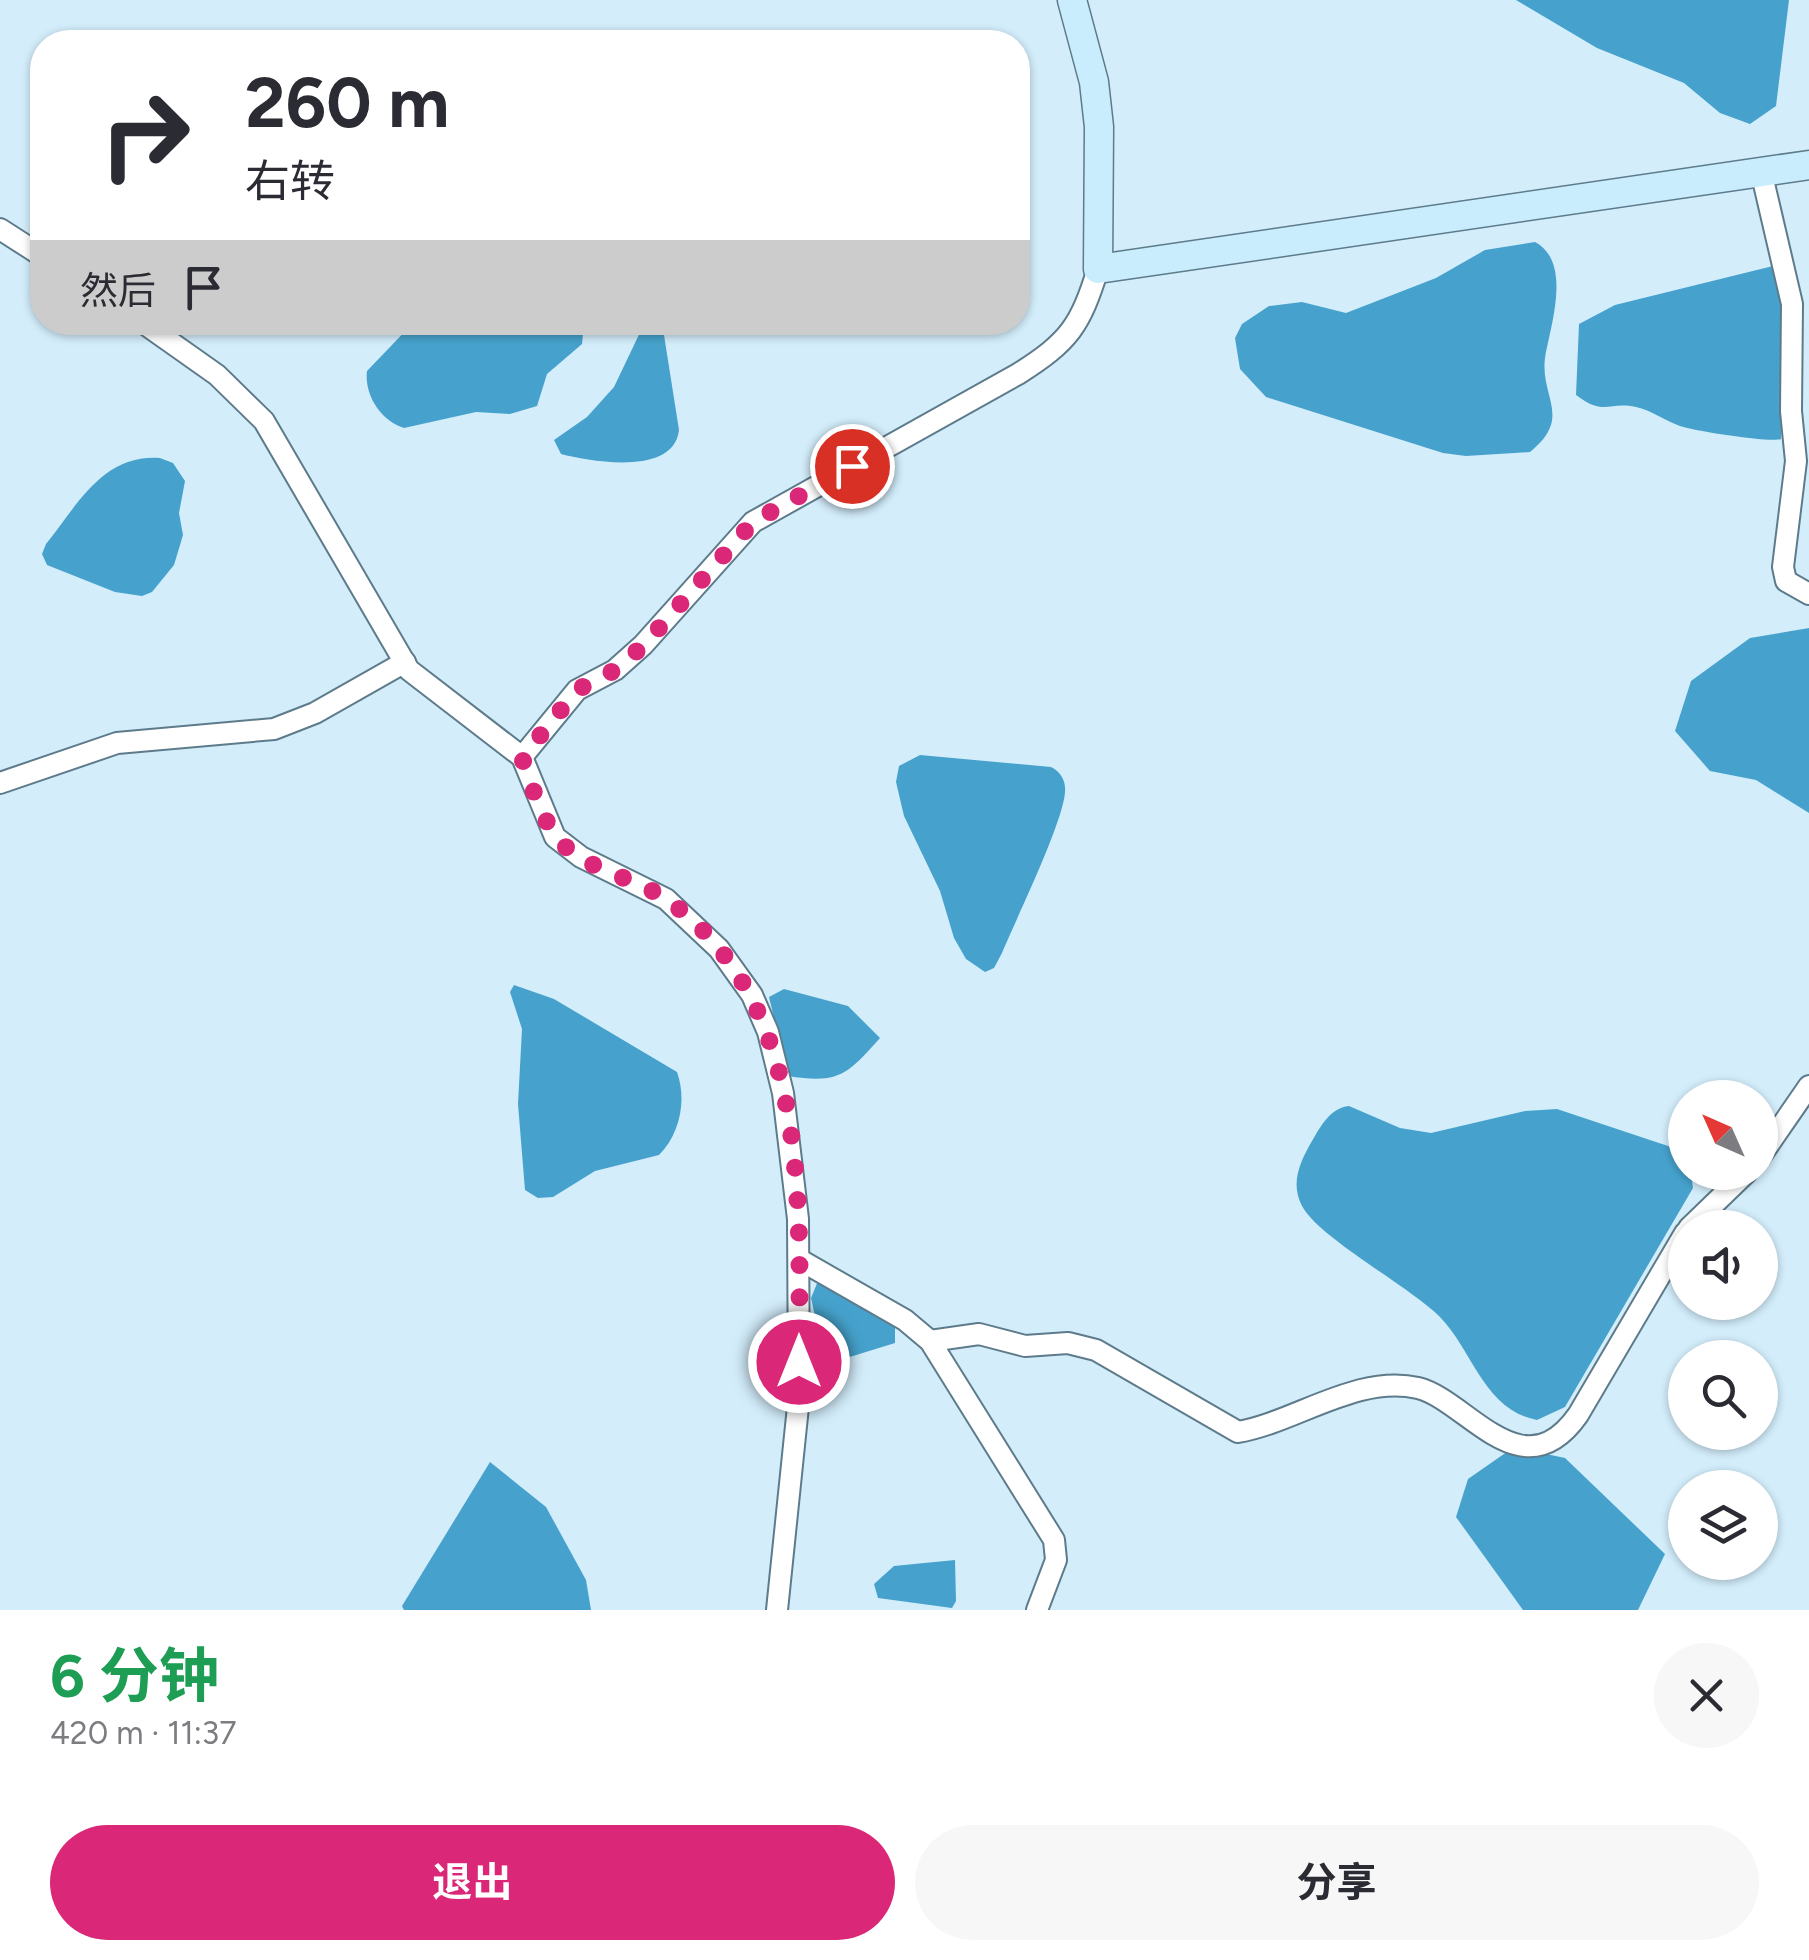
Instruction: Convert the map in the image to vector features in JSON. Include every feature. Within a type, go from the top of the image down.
[{"type":"street","points":[[522,758],[577,690],[615,670],[644,645],[753,522],[1018,374],[1054,348],[1082,320],[1098,269],[1099,127],[1094,82],[1072,0]]},
{"type":"street","points":[[1098,269],[1809,165]]},
{"type":"street","points":[[1761,171],[1792,304],[1791,411],[1796,461],[1783,567],[1786,581],[1809,594]]},
{"type":"street","points":[[0,230],[30,249]]},
{"type":"street","points":[[160,335],[217,375],[264,420],[405,662],[522,758],[556,836],[582,857],[666,899],[719,949],[752,995],[768,1032],[782,1094],[795,1178],[800,1260],[799,1396],[777,1610]]},
{"type":"street","points":[[0,783],[117,743],[274,728],[316,713],[405,662]]},
{"type":"street","points":[[1778,1131],[1809,1086]]},
{"type":"street","points":[[1708,1210],[1728,1190]]},
{"type":"street","points":[[800,1260],[905,1320],[930,1341],[1054,1540],[1056,1560],[1037,1610]]},
{"type":"street","points":[[930,1341],[978,1334],[1026,1346],[1068,1343],[1096,1350],[1238,1432],[1334,1399],[1390,1388],[1418,1388],[1490,1435],[1539,1444],[1565,1432],[1578,1415],[1668,1262]]},
{"type":"water","points":[[1516,0],[1789,0],[1776,106],[1750,124],[1720,113],[1684,83],[1597,48]]},
{"type":"water","points":[[1535,242],[1547,251],[1553,264],[1556,296],[1545,358],[1552,417],[1543,440],[1530,452],[1466,456],[1443,453],[1266,397],[1240,369],[1235,338],[1242,324],[1269,306],[1302,302],[1346,313],[1436,278],[1485,250]]},
{"type":"water","points":[[1773,266],[1785,306],[1781,439],[1688,428],[1642,408],[1600,407],[1576,395],[1579,324],[1615,305]]},
{"type":"water","points":[[402,335],[583,335],[582,344],[547,374],[537,406],[510,414],[476,412],[404,428],[388,420],[371,398],[367,371]]},
{"type":"water","points":[[639,335],[664,335],[679,430],[674,445],[648,460],[630,462],[561,454],[554,440],[587,417],[614,387]]},
{"type":"water","points":[[160,458],[173,463],[185,481],[179,513],[183,535],[174,565],[152,592],[142,596],[115,592],[47,565],[42,554],[46,544],[93,485],[122,464]]},
{"type":"water","points":[[1809,628],[1809,813],[1756,780],[1710,771],[1675,731],[1691,681],[1750,638]]},
{"type":"water","points":[[920,755],[1051,767],[1064,781],[1062,806],[1048,848],[1002,953],[994,968],[985,972],[966,959],[954,938],[940,891],[904,816],[896,782],[899,766]]},
{"type":"water","points":[[514,985],[554,999],[677,1072],[680,1116],[659,1155],[595,1171],[553,1197],[538,1198],[525,1190],[518,1104],[522,1029],[510,992]]},
{"type":"water","points":[[784,989],[848,1006],[880,1038],[841,1074],[819,1079],[788,1076],[769,997]]},
{"type":"water","points":[[1349,1106],[1400,1128],[1431,1133],[1525,1111],[1557,1109],[1668,1146],[1668,1190],[1692,1190],[1680,1210],[1668,1210],[1668,1231],[1565,1407],[1537,1420],[1504,1404],[1481,1378],[1440,1317],[1312,1219],[1298,1197],[1298,1173],[1315,1135],[1336,1110]]},
{"type":"water","points":[[818,1281],[895,1326],[895,1343],[840,1360],[824,1357],[811,1298]]},
{"type":"water","points":[[1514,1447],[1565,1458],[1665,1554],[1638,1610],[1523,1610],[1456,1517],[1468,1479]]},
{"type":"water","points":[[490,1462],[546,1507],[586,1580],[591,1610],[404,1610],[402,1606]]},
{"type":"water","points":[[955,1560],[956,1601],[952,1608],[878,1598],[874,1584],[894,1566]]},
{"type":"route","points":[[799,1362],[800,1260],[795,1178],[782,1094],[760,1013],[742,979],[719,949],[666,899],[582,857],[556,836],[540,807],[522,758],[577,690],[615,670],[644,645],[753,522],[852,466]]}]
